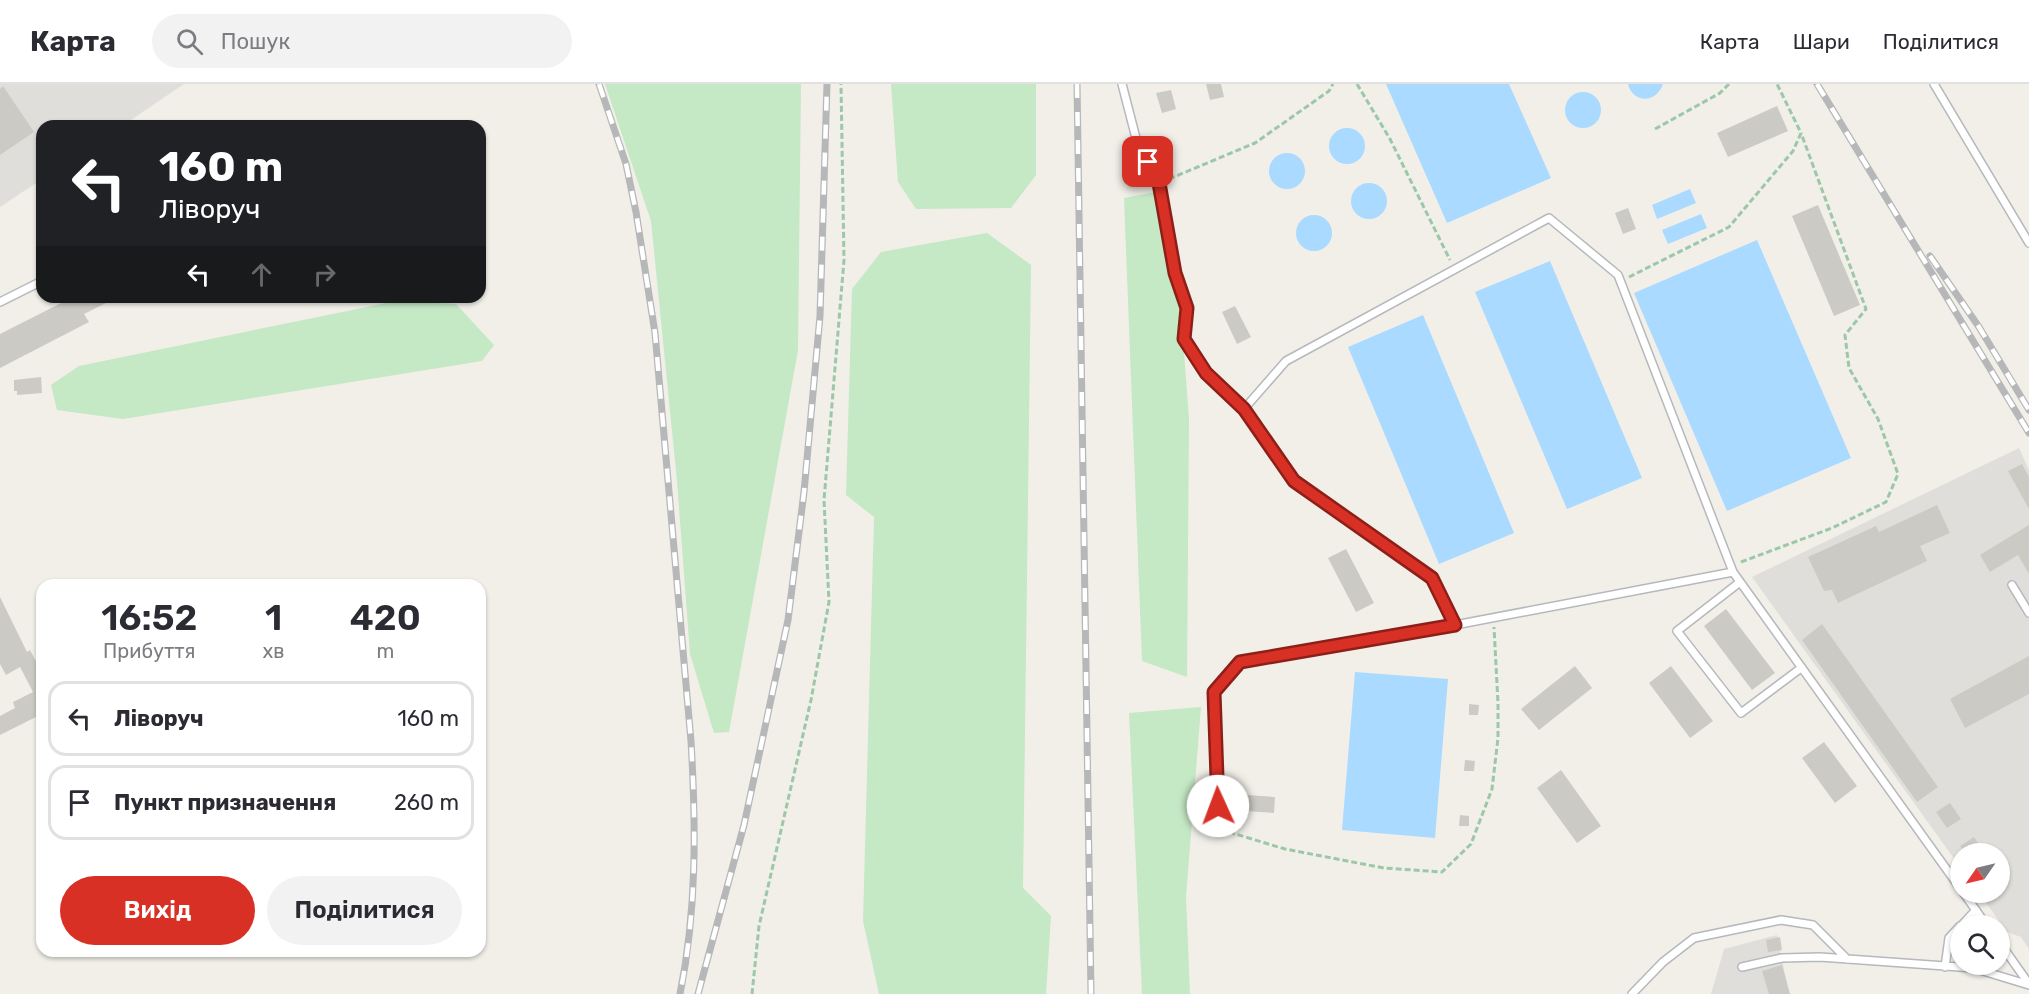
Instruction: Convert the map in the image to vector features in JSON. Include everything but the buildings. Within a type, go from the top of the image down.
[{"type":"lane","points":[[1122,84],[1137,142],[1159,183],[1175,273],[1187,308],[1184,339],[1206,373],[1244,409],[1294,481],[1432,578],[1455,625]]},
{"type":"lane","points":[[1934,84],[2029,243]]},
{"type":"lane","points":[[1244,409],[1286,361],[1549,218],[1618,274],[1732,569],[1950,874]]},
{"type":"lane","points":[[0,302],[36,284]]},
{"type":"lane","points":[[1219,829],[1214,692],[1240,662],[1494,618],[1732,569]]},
{"type":"lane","points":[[1740,582],[1677,631],[1741,713],[1801,668]]},
{"type":"lane","points":[[2013,585],[2029,613]]},
{"type":"lane","points":[[1971,903],[1979,915]]},
{"type":"lane","points":[[1971,915],[1976,910]]},
{"type":"lane","points":[[1632,994],[1663,963],[1694,938],[1780,920],[1813,925],[1846,959]]},
{"type":"lane","points":[[1946,967],[1950,937]]},
{"type":"lane","points":[[1742,967],[1782,958],[1820,957],[1973,968],[2029,984]]},
{"type":"lane","points":[[2010,957],[2029,984]]},
{"type":"path","points":[[752,994],[759,926],[811,700],[829,602],[824,500],[844,260],[841,84]]},
{"type":"path","points":[[1159,183],[1255,143],[1329,91],[1333,84]]},
{"type":"path","points":[[1357,84],[1390,139],[1455,269]]},
{"type":"path","points":[[1654,129],[1720,93],[1729,84]]},
{"type":"path","points":[[1732,569],[1832,528],[1886,502],[1898,474],[1878,419],[1849,368],[1845,335],[1866,309],[1801,133],[1777,84]]},
{"type":"path","points":[[1620,282],[1729,227],[1793,151],[1801,133]]},
{"type":"path","points":[[1219,829],[1285,849],[1384,868],[1442,872],[1472,844],[1492,789],[1498,738],[1494,618]]},
{"type":"shaded area","points":[[0,84],[184,84],[131,120],[36,120],[36,183],[0,207]]},
{"type":"shaded area","points":[[2019,448],[2029,470],[2029,949],[2021,937],[2010,933],[2010,915],[1995,915],[1986,903],[2010,903],[2010,843],[1950,843],[1950,853],[1752,577]]},
{"type":"shaded area","points":[[1777,935],[1789,994],[1711,994],[1724,949]]},
{"type":"green space","points":[[605,84],[801,84],[798,350],[729,732],[714,733],[690,654],[677,481],[651,221]]},
{"type":"green space","points":[[891,84],[1036,84],[1036,175],[1011,208],[916,209],[898,182]]},
{"type":"green space","points":[[1155,192],[1181,311],[1189,419],[1187,677],[1142,661],[1124,198]]},
{"type":"green space","points":[[987,233],[1031,265],[1023,888],[1051,916],[1046,994],[879,994],[863,921],[874,517],[846,495],[852,289],[881,252]]},
{"type":"green space","points":[[386,303],[456,304],[494,345],[482,361],[123,419],[57,410],[51,385],[79,366]]},
{"type":"green space","points":[[1201,707],[1186,897],[1190,994],[1142,994],[1129,713]]},
{"type":"water","points":[[1386,84],[1509,84],[1551,178],[1447,223]]},
{"type":"water","points":[[1628,84],[1663,84],[1656,95],[1645,99],[1635,95]]},
{"type":"water","points":[[1583,92],[1595,98],[1601,110],[1595,122],[1583,128],[1571,122],[1565,110],[1571,98]]},
{"type":"water","points":[[1347,128],[1359,134],[1365,146],[1359,158],[1347,164],[1335,158],[1329,146],[1335,134]]},
{"type":"water","points":[[1287,153],[1299,159],[1305,171],[1299,183],[1287,189],[1275,183],[1269,171],[1275,159]]},
{"type":"water","points":[[1369,183],[1381,189],[1387,201],[1381,213],[1369,219],[1357,213],[1351,201],[1357,189]]},
{"type":"water","points":[[1690,189],[1696,203],[1657,219],[1652,205]]},
{"type":"water","points":[[1701,214],[1707,228],[1668,244],[1662,230]]},
{"type":"water","points":[[1314,215],[1326,221],[1332,233],[1326,245],[1314,251],[1302,245],[1296,233],[1302,221]]},
{"type":"water","points":[[1757,240],[1851,458],[1727,511],[1634,293]]},
{"type":"water","points":[[1550,261],[1642,478],[1567,509],[1475,292]]},
{"type":"water","points":[[1423,315],[1514,533],[1439,564],[1348,347]]},
{"type":"water","points":[[1355,672],[1448,679],[1435,838],[1342,830]]},
{"type":"railway","points":[[599,84],[626,164],[655,333],[693,773],[694,868],[690,931],[680,994]]},
{"type":"railway","points":[[698,994],[744,825],[788,620],[804,492],[820,316],[827,84]]},
{"type":"railway","points":[[1077,84],[1091,994]]},
{"type":"railway","points":[[1817,84],[2029,433]]},
{"type":"railway","points":[[1930,256],[1979,327],[2029,410]]},
{"type":"route","points":[[1148,162],[1159,183],[1175,273],[1187,308],[1184,339],[1206,373],[1244,409],[1294,481],[1432,578],[1455,625],[1240,662],[1214,692],[1218,806]]}]
